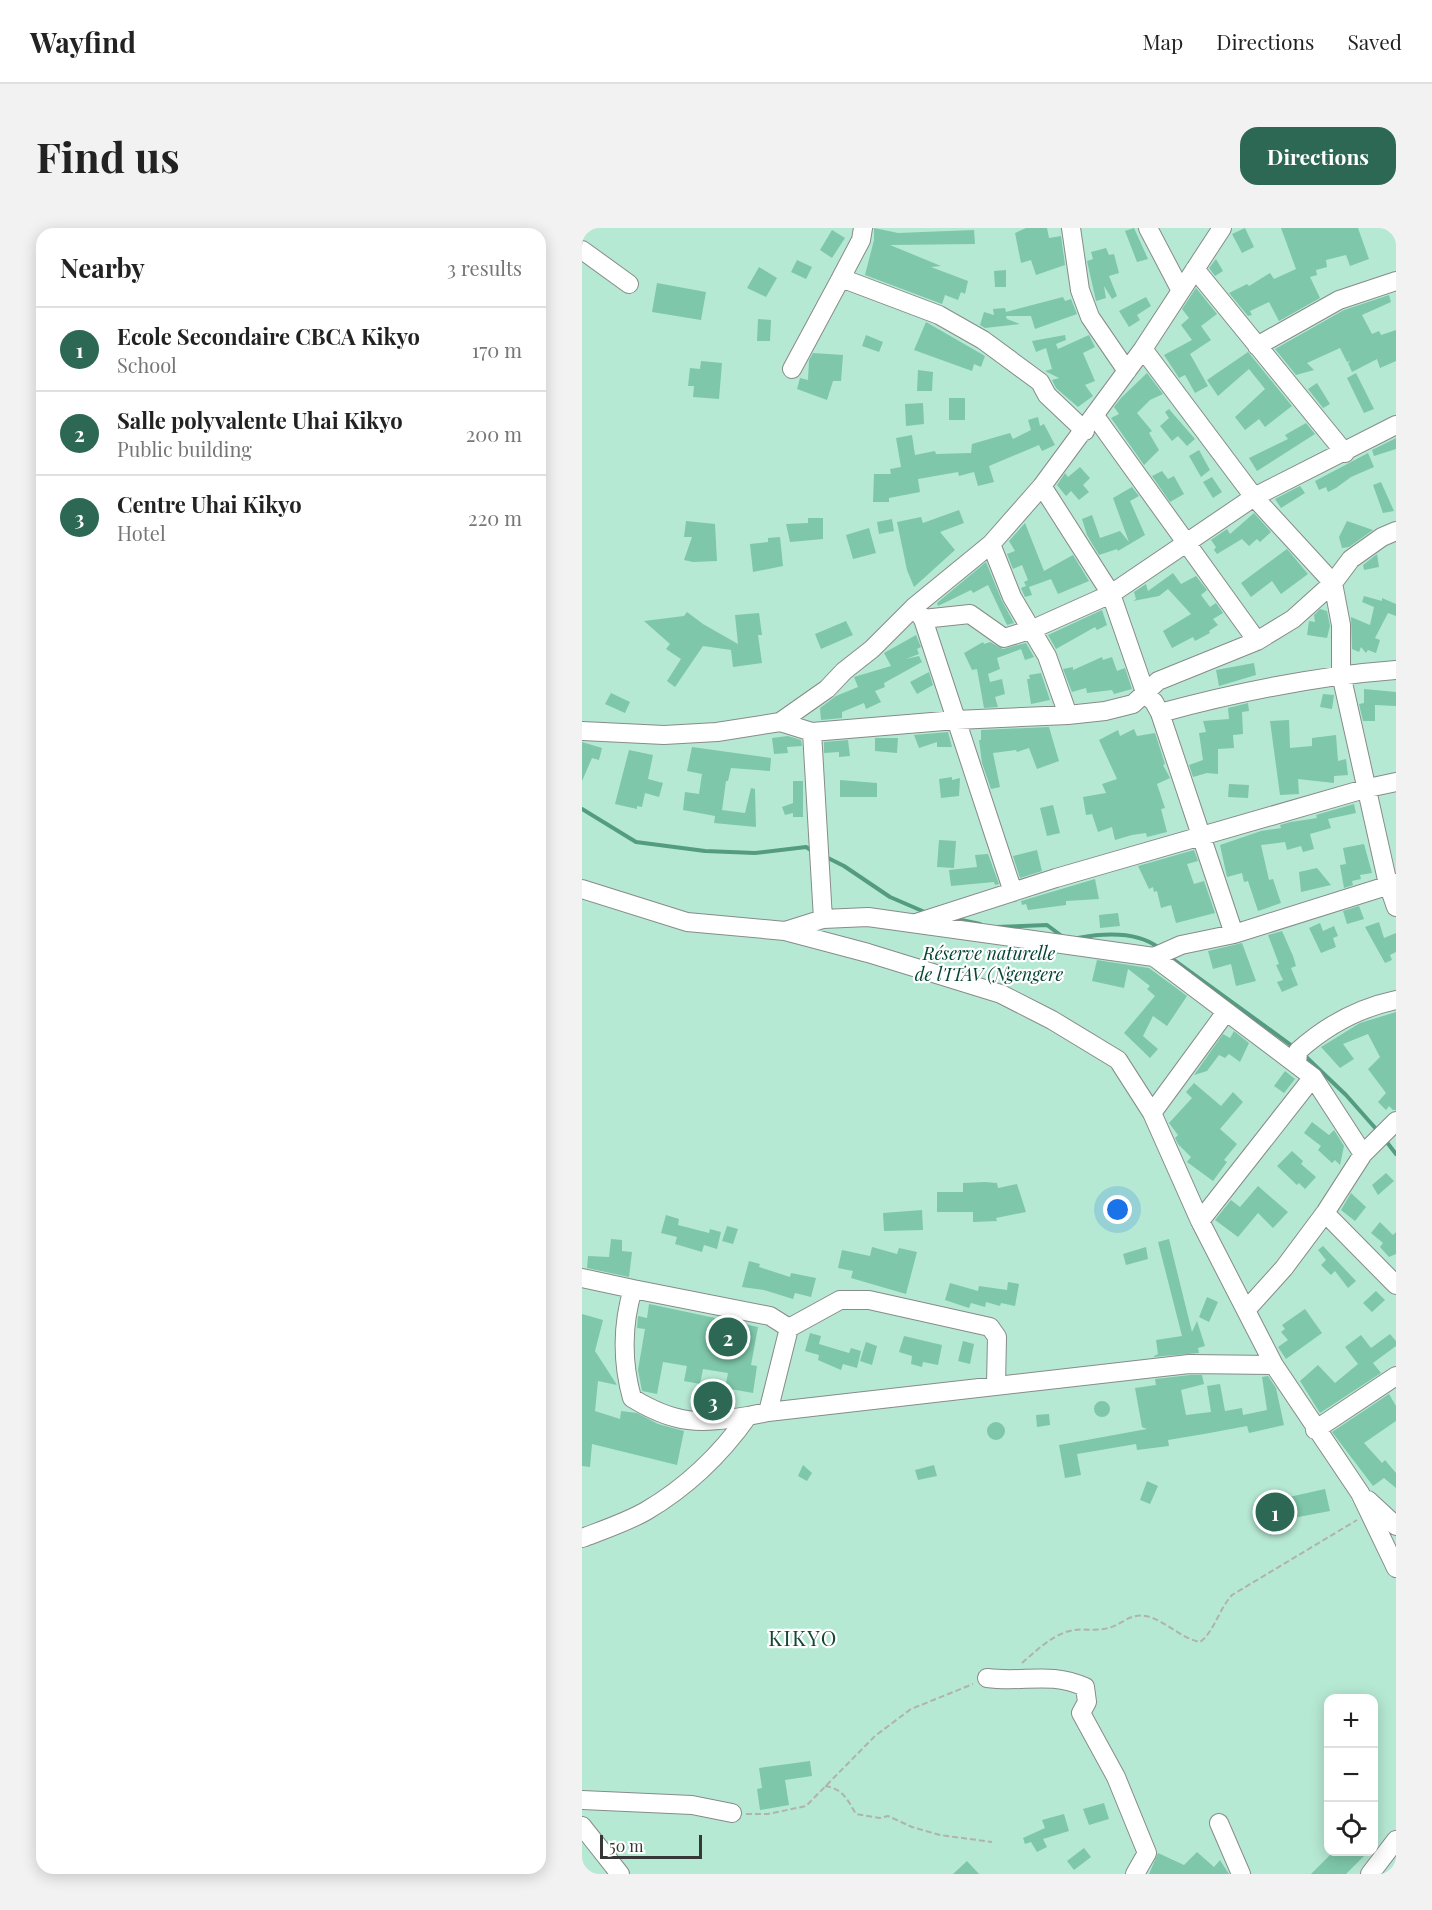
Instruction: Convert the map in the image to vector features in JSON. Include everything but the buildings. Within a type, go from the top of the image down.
[{"type":"street","points":[[792,369],[861,240],[863,228]]},
{"type":"street","points":[[1071,228],[1080,290],[1087,308],[1127,371]]},
{"type":"street","points":[[1148,228],[1180,289]]},
{"type":"street","points":[[582,731],[663,735],[717,732],[780,722],[827,689],[919,613],[991,544],[1042,486],[1090,424],[1143,349],[1180,289],[1222,228]]},
{"type":"street","points":[[582,250],[629,284]]},
{"type":"street","points":[[1195,269],[1345,453]]},
{"type":"street","points":[[841,278],[939,315],[983,340],[1040,382],[1047,395],[1090,424],[1187,543],[1257,641]]},
{"type":"street","points":[[1257,346],[1339,300],[1396,281]]},
{"type":"street","points":[[1143,349],[1254,496],[1333,583],[1341,626],[1341,674],[1396,907]]},
{"type":"street","points":[[919,613],[970,614],[1004,638],[1033,629],[1111,594],[1254,496],[1345,453],[1396,425]]},
{"type":"street","points":[[1042,486],[1111,594],[1146,695],[1154,702],[1160,713],[1234,934]]},
{"type":"street","points":[[780,722],[812,732],[956,720],[1068,715],[1105,711],[1132,704],[1146,695],[1158,681],[1257,641],[1293,619],[1333,583],[1351,559],[1382,537],[1396,531]]},
{"type":"street","points":[[991,544],[1012,597],[1047,656],[1068,715]]},
{"type":"street","points":[[919,613],[1013,892]]},
{"type":"street","points":[[1160,713],[1213,699],[1341,674],[1396,670]]},
{"type":"street","points":[[812,732],[824,919]]},
{"type":"street","points":[[914,923],[1201,836],[1396,782]]},
{"type":"street","points":[[1154,957],[1181,945],[1234,934],[1392,883]]},
{"type":"street","points":[[582,888],[687,922],[737,929],[785,931],[868,953],[1001,994],[1118,1060],[1152,1113],[1200,1221],[1274,1365],[1315,1430],[1360,1493],[1396,1568]]},
{"type":"street","points":[[785,931],[824,919],[868,917],[1154,957],[1313,1077],[1363,1154]]},
{"type":"street","points":[[1297,1065],[1298,1050],[1344,1017],[1377,1004],[1396,1000]]},
{"type":"street","points":[[1152,1113],[1226,1012]]},
{"type":"street","points":[[1200,1221],[1313,1077]]},
{"type":"street","points":[[1247,1309],[1284,1268],[1325,1213],[1363,1154],[1387,1132]]},
{"type":"street","points":[[1325,1213],[1396,1285]]},
{"type":"street","points":[[582,1278],[770,1316],[789,1328]]},
{"type":"street","points":[[633,1289],[626,1325],[625,1374],[632,1398],[666,1415],[703,1423],[768,1412],[1189,1365],[1274,1365]]},
{"type":"street","points":[[768,1412],[789,1328],[840,1300],[869,1300],[990,1327],[997,1337],[996,1385]]},
{"type":"street","points":[[1315,1430],[1396,1376]]},
{"type":"street","points":[[582,1538],[645,1512],[673,1493],[729,1442],[748,1416]]},
{"type":"street","points":[[1360,1493],[1396,1526]]},
{"type":"street","points":[[987,1678],[1011,1681],[1049,1677],[1067,1679],[1086,1687],[1087,1702],[1081,1713],[1116,1777],[1147,1853],[1135,1874]]},
{"type":"street","points":[[582,1800],[692,1805],[732,1813]]},
{"type":"street","points":[[1219,1823],[1241,1874]]},
{"type":"street","points":[[582,1826],[620,1874]]},
{"type":"street","points":[[1377,1872],[1396,1840]]},
{"type":"path","points":[[1017,1667],[1046,1642],[1055,1640],[1067,1631],[1109,1628],[1127,1617],[1147,1616],[1190,1640],[1200,1642],[1208,1636],[1221,1606],[1232,1595],[1369,1512]]},
{"type":"path","points":[[732,1813],[768,1814],[806,1806],[875,1736],[911,1709],[987,1678]]},
{"type":"path","points":[[825,1786],[836,1788],[845,1794],[856,1814],[880,1818],[888,1816],[912,1827],[940,1835],[992,1842]]},
{"type":"green space","name":"Réserve naturelle de l'ITAV (Ngengere","points":[[582,228],[1396,228],[1396,1874],[582,1874]]},
{"type":"waterway","points":[[582,809],[636,842],[705,851],[755,853],[806,847],[814,852]]},
{"type":"waterway","points":[[824,856],[844,866],[890,897],[927,913]]},
{"type":"waterway","points":[[952,918],[980,924]]},
{"type":"waterway","points":[[996,927],[1047,925],[1063,937]]},
{"type":"waterway","points":[[1078,938],[1099,935],[1131,936],[1150,942],[1159,948]]},
{"type":"waterway","points":[[1170,957],[1295,1048]]},
{"type":"waterway","points":[[1303,1054],[1346,1095],[1377,1130]]},
{"type":"waterway","points":[[1386,1141],[1396,1154]]},
{"type":"place","name":"Salle polyvalente Uhai Kikyo","points":[[728,1337]]},
{"type":"place","name":"Centre Uhai Kikyo","points":[[713,1401]]},
{"type":"place","name":"Ecole Secondaire CBCA Kikyo","points":[[1275,1512]]},
{"type":"district","name":"KIKYO","points":[[803,1637]]}]
